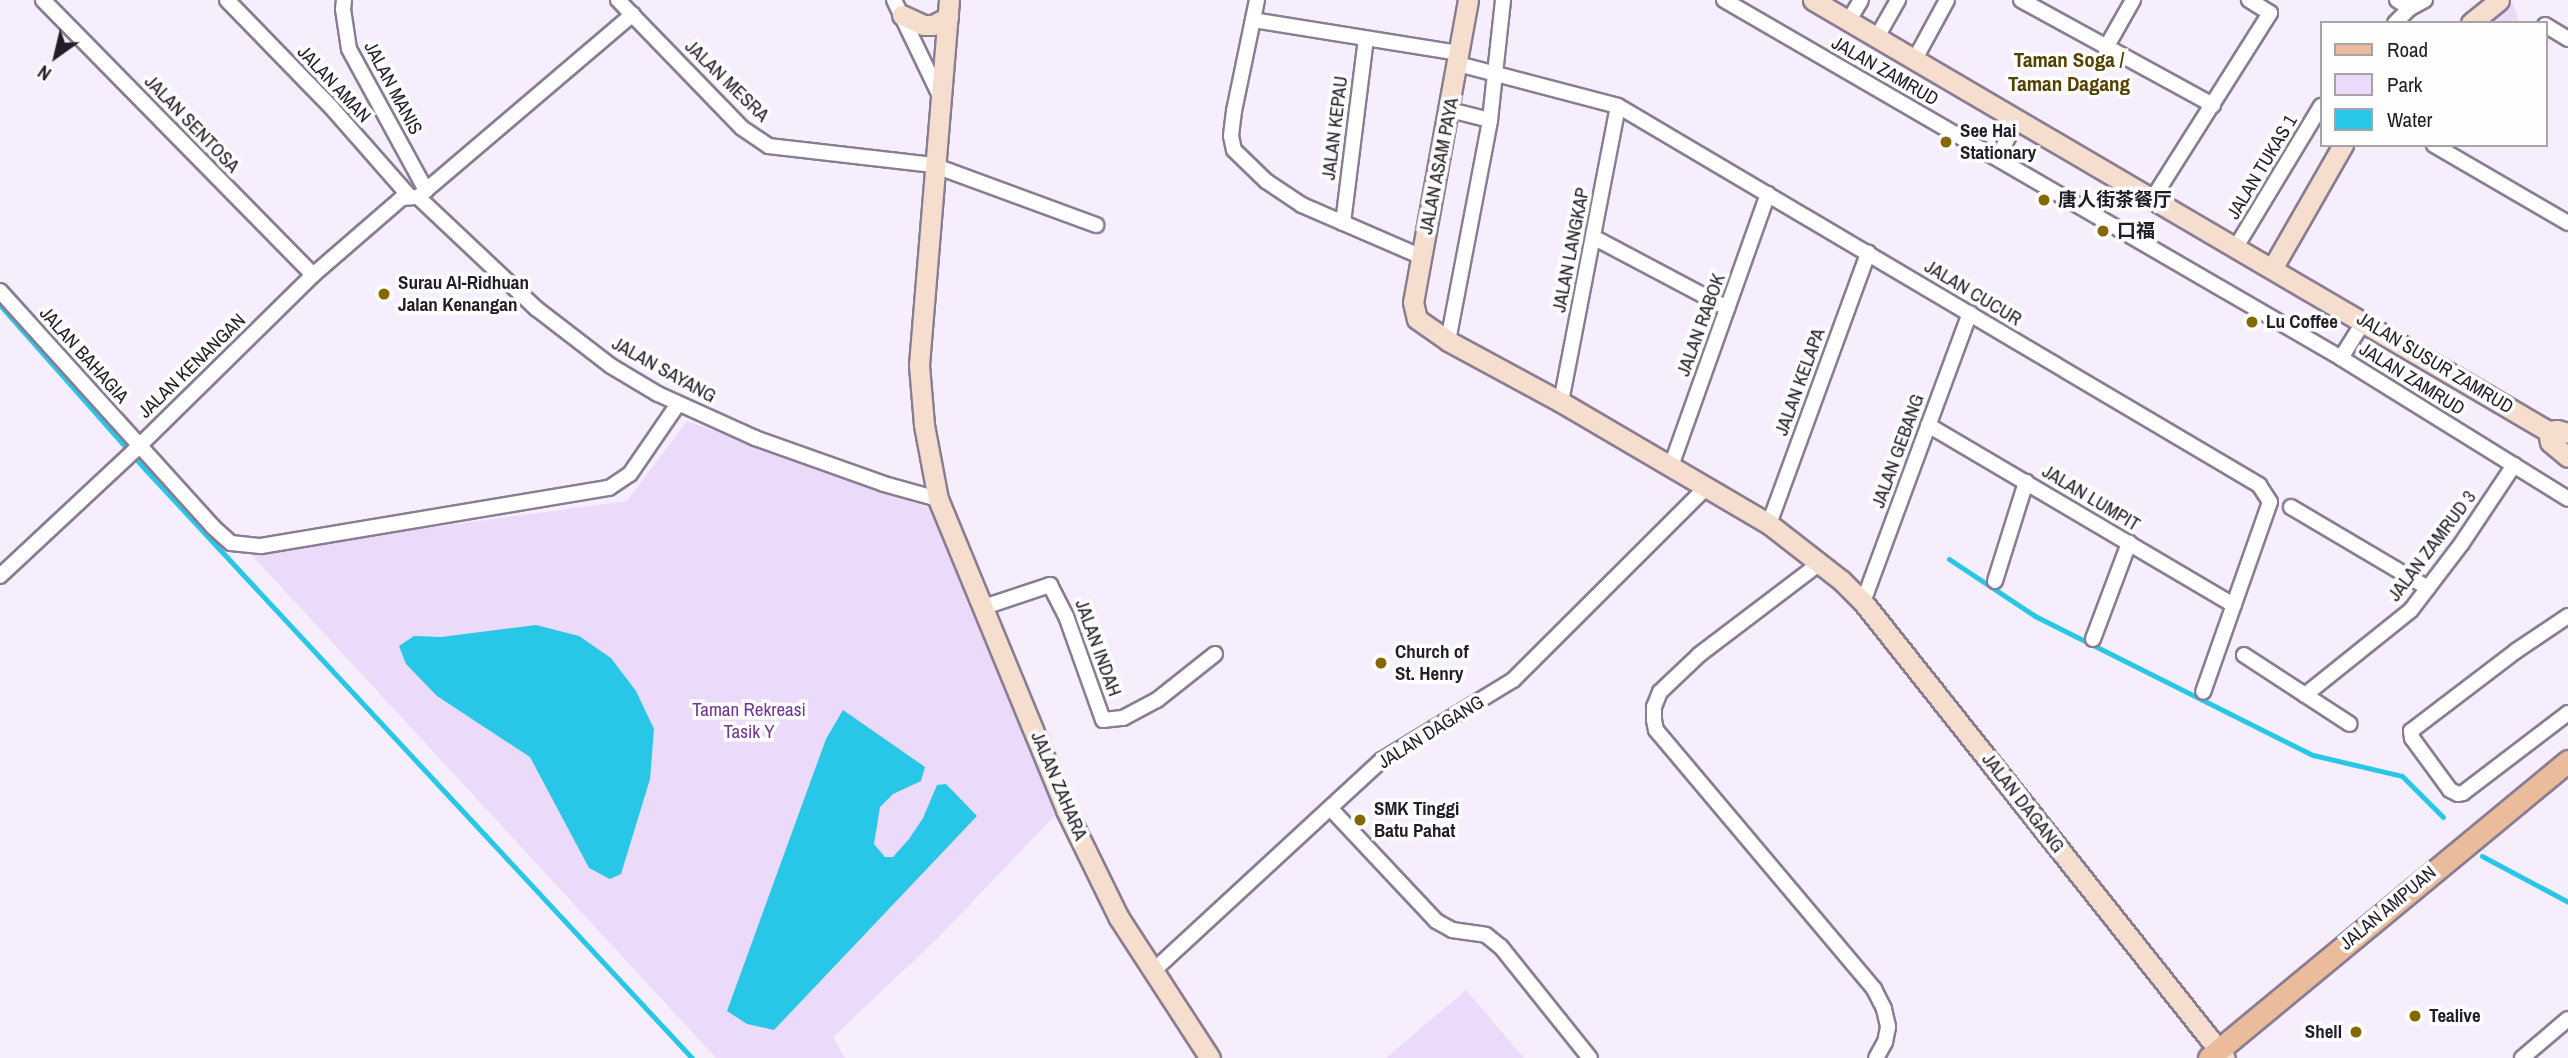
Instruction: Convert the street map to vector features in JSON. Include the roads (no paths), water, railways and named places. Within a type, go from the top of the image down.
[{"type":"main road","name":"JALAN AMPUAN","points":[[2218,1055],[2568,761]]},
{"type":"street","name":"JALAN SENTOSA","points":[[43,0],[313,275]]},
{"type":"street","name":"JALAN AMAN","points":[[226,0],[418,194]]},
{"type":"street","name":"JALAN MANIS","points":[[344,0],[349,49],[418,194]]},
{"type":"street","name":"JALAN MESRA","points":[[618,0],[742,128],[769,146],[933,165],[1096,225]]},
{"type":"street","points":[[1257,0],[1234,111],[1231,136],[1234,150],[1246,164],[1302,205],[1422,257]]},
{"type":"street","name":"JALAN ASAM PAYA","points":[[1427,327],[1413,312],[1468,0]]},
{"type":"street","points":[[1448,341],[1490,120],[1503,0]]},
{"type":"street","name":"JALAN ZAMRUD","points":[[1724,0],[2341,358],[2568,499]]},
{"type":"street","name":"JALAN SUSUR ZAMRUD","points":[[1814,0],[2017,121],[2273,267],[2547,431]]},
{"type":"street","points":[[1849,20],[1861,0]]},
{"type":"street","points":[[1877,37],[1898,0]]},
{"type":"street","points":[[1915,59],[1947,0]]},
{"type":"street","points":[[2021,0],[2213,104]]},
{"type":"street","points":[[2107,46],[2133,0]]},
{"type":"street","points":[[2153,198],[2270,13],[2249,0]]},
{"type":"street","points":[[2396,21],[2404,4],[2425,0]]},
{"type":"street","points":[[2473,21],[2499,0]]},
{"type":"street","points":[[898,7],[923,24],[933,25],[949,8]]},
{"type":"street","points":[[898,7],[940,97]]},
{"type":"street","name":"JALAN ZAHARA","points":[[949,8],[933,165],[919,365],[923,425],[938,499],[1066,810],[1119,918],[1210,1058]]},
{"type":"street","points":[[418,194],[633,14]]},
{"type":"street","name":"JALAN CUCUR","points":[[1253,20],[1366,38],[1459,59],[1495,74],[1618,106],[2259,485],[2270,502],[2203,692]]},
{"type":"street","points":[[2547,26],[2568,39]]},
{"type":"street","name":"JALAN KEPAU","points":[[1343,223],[1366,38]]},
{"type":"street","name":"JALAN LANGKAP","points":[[1561,402],[1618,106]]},
{"type":"street","name":"JALAN TUKAS 1","points":[[2236,247],[2320,108]]},
{"type":"street","points":[[1450,110],[1490,120]]},
{"type":"street","points":[[1998,158],[2017,121]]},
{"type":"street","points":[[2273,267],[2342,147]]},
{"type":"street","points":[[2451,149],[2568,223]]},
{"type":"street","name":"JALAN KENANGAN","points":[[0,576],[137,448],[313,275],[402,198],[418,194]]},
{"type":"street","name":"JALAN SAYANG","points":[[418,194],[537,310],[611,366],[678,404],[755,438],[884,484],[938,499]]},
{"type":"street","name":"JALAN RABOK","points":[[1671,469],[1768,194]]},
{"type":"street","points":[[1593,237],[1727,308]]},
{"type":"street","name":"JALAN KELAPA","points":[[1769,524],[1868,253]]},
{"type":"street","name":"JALAN BAHAGIA","points":[[0,291],[137,448],[231,543],[253,547],[608,488],[630,474],[678,404]]},
{"type":"street","name":"JALAN GEBANG","points":[[1863,602],[1970,313]]},
{"type":"street","points":[[2341,358],[2364,321]]},
{"type":"street","name":"JALAN DAGANG","points":[[1427,327],[1769,524],[1820,563],[1863,602],[2218,1055]]},
{"type":"street","name":"JALAN LUMPIT","points":[[1928,425],[2234,605]]},
{"type":"street","points":[[2568,433],[2547,431],[2550,442],[2568,457]]},
{"type":"street","name":"JALAN ZAMRUD 3","points":[[2305,695],[2412,610],[2514,464]]},
{"type":"street","points":[[1995,581],[2026,482]]},
{"type":"street","name":"JALAN DAGANG","points":[[1152,972],[1382,760],[1513,680],[1706,488]]},
{"type":"street","points":[[2291,507],[2428,589]]},
{"type":"street","points":[[2094,639],[2129,543]]},
{"type":"street","points":[[1820,563],[1679,674],[1660,692],[1654,707],[1654,720],[1656,730],[1874,989],[1884,1009],[1888,1027],[1885,1042],[1876,1058]]},
{"type":"street","name":"JALAN INDAH","points":[[984,607],[1050,585],[1062,606],[1103,720],[1123,718],[1157,700],[1215,654]]},
{"type":"street","points":[[2568,616],[2516,651],[2411,730],[2412,738],[2450,790],[2458,794],[2463,793],[2568,713]]},
{"type":"street","points":[[2244,655],[2350,724]]},
{"type":"street","points":[[1331,809],[1436,921],[1452,930],[1486,935],[1501,947],[1590,1058]]},
{"type":"street","points":[[2522,1058],[2568,1019]]},
{"type":"water","points":[[536,625],[579,636],[611,658],[636,691],[654,729],[650,779],[621,874],[610,879],[589,868],[530,757],[437,696],[406,664],[399,646],[414,636],[441,637]]},
{"type":"water","points":[[843,710],[925,767],[921,781],[893,794],[880,807],[874,844],[885,857],[893,857],[909,839],[923,818],[937,785],[946,784],[977,816],[774,1030],[747,1024],[727,1011],[826,739]]},
{"type":"waterway","points":[[0,305],[145,469],[692,1058]]},
{"type":"waterway","points":[[1949,559],[2035,616],[2313,755],[2402,776],[2443,817]]},
{"type":"waterway","points":[[2482,856],[2568,902]]},
{"type":"place","name":"See Hai Stationary","points":[[1946,142]]},
{"type":"place","name":"唐人街茶餐厅","points":[[2044,200]]},
{"type":"place","name":"口福","points":[[2103,231]]},
{"type":"place","name":"Surau Al-Ridhuan Jalan Kenangan","points":[[384,294]]},
{"type":"place","name":"Lu Coffee","points":[[2252,322]]},
{"type":"place","name":"Church of St. Henry","points":[[1381,663]]},
{"type":"place","name":"SMK Tinggi Batu Pahat","points":[[1360,820]]},
{"type":"place","name":"Tealive","points":[[2415,1016]]},
{"type":"place","name":"Shell","points":[[2356,1032]]},
{"type":"district","name":"Taman Soga / Taman Dagang","points":[[2069,72]]},
{"type":"park label","name":"Taman Rekreasi Tasik Y","points":[[749,721]]}]
